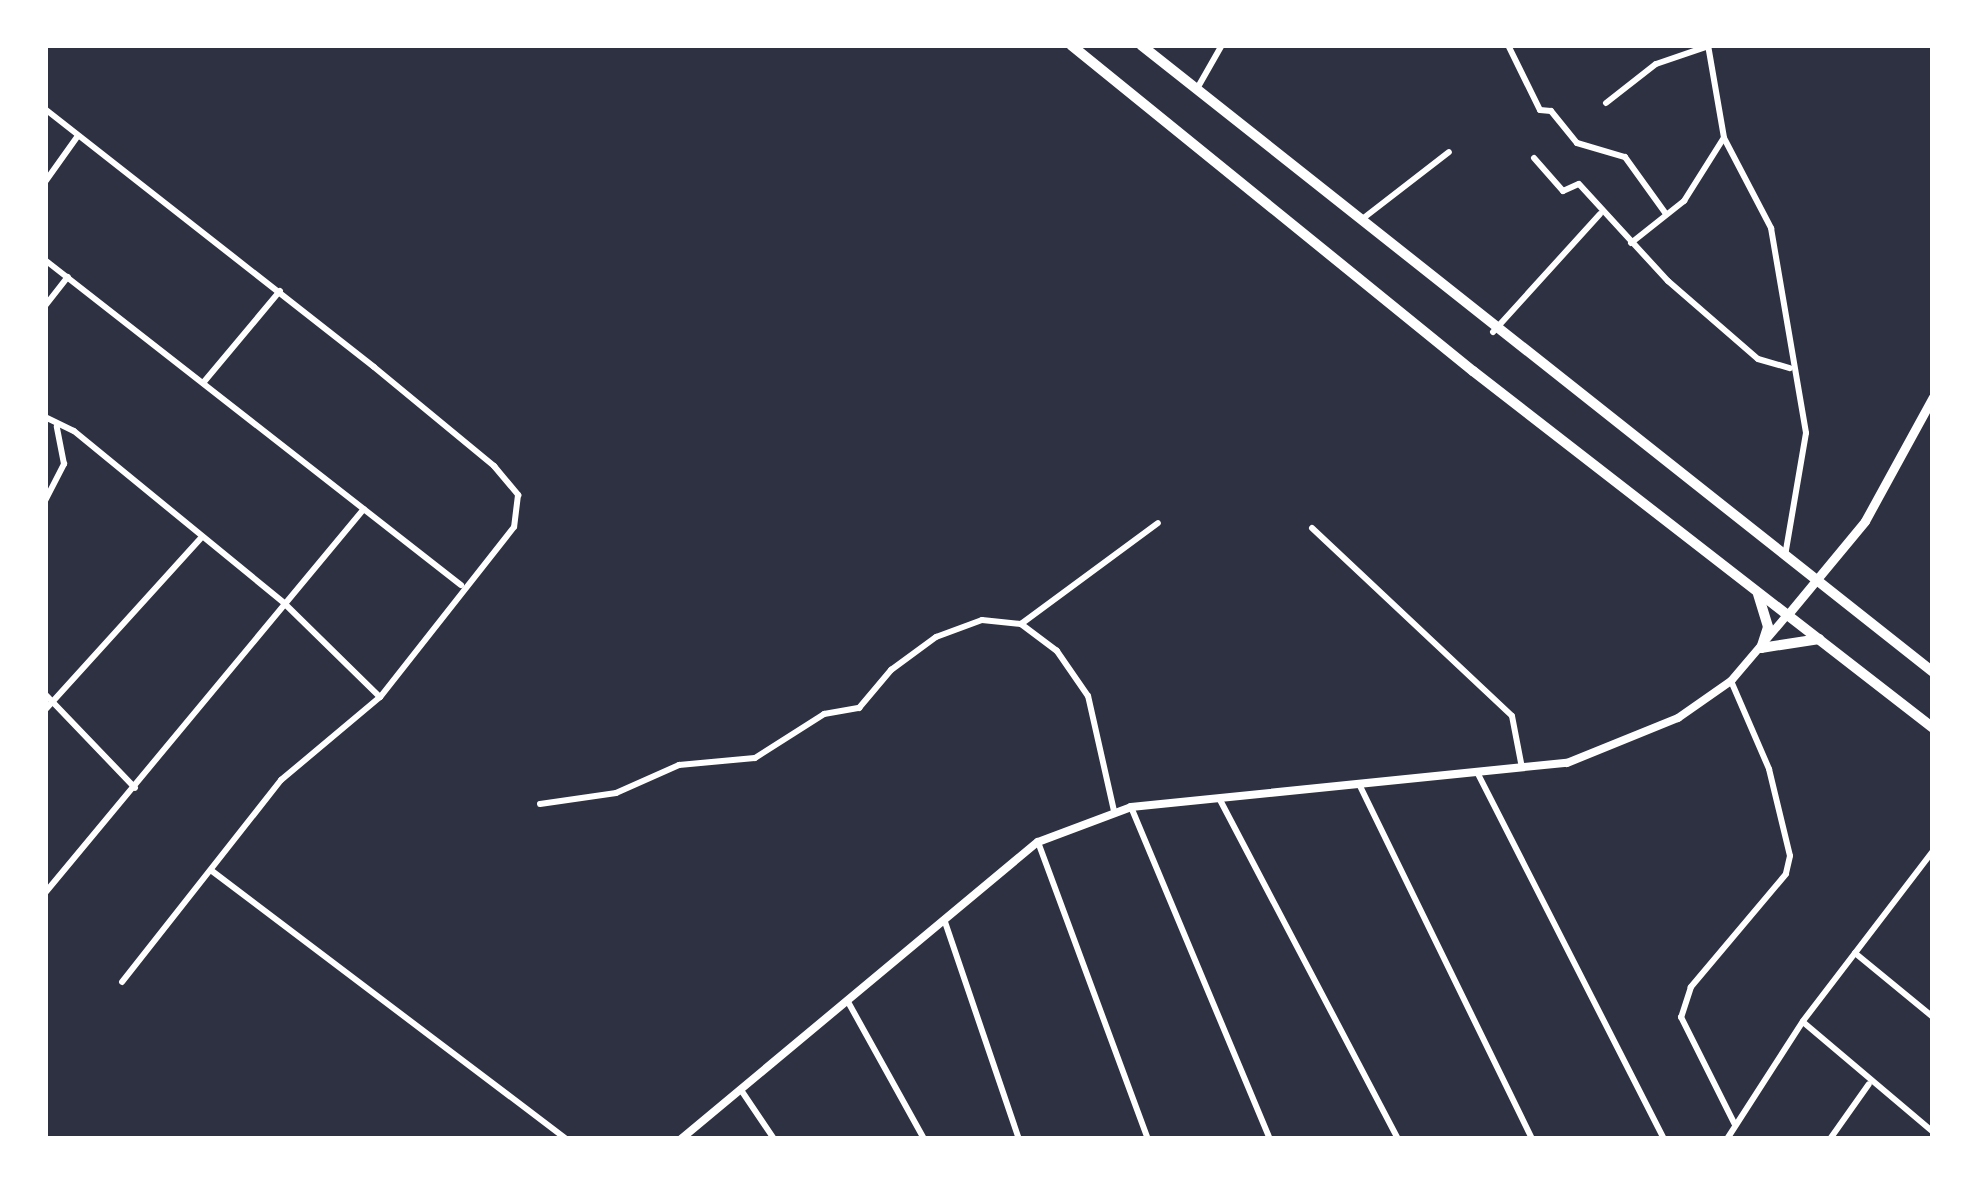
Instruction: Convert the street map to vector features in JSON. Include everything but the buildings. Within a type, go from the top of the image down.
[{"type":"highway","points":[[1071,45],[1933,728]]},
{"type":"highway","points":[[1141,45],[1493,332],[1820,580],[1933,672]]},
{"type":"highway","points":[[1758,592],[1768,626],[1761,648],[1820,639]]},
{"type":"main road","points":[[1790,613],[1820,580],[1895,473],[1933,397]]},
{"type":"street","points":[[1196,90],[1222,45]]},
{"type":"street","points":[[1508,45],[1540,110],[1551,111],[1577,143],[1625,157],[1666,214]]},
{"type":"street","points":[[1606,103],[1656,64],[1708,45],[1724,138],[1772,228],[1790,368],[1806,440],[1785,556]]},
{"type":"street","points":[[45,109],[280,291],[516,487],[514,527],[461,585],[380,697],[281,780],[122,982]]},
{"type":"street","points":[[45,182],[77,137]]},
{"type":"street","points":[[1631,243],[1684,201],[1724,138]]},
{"type":"street","points":[[1358,223],[1449,152]]},
{"type":"street","points":[[1534,158],[1563,191],[1579,184],[1601,214],[1758,359],[1790,368]]},
{"type":"street","points":[[1493,332],[1601,214]]},
{"type":"street","points":[[45,260],[461,585]]},
{"type":"street","points":[[45,306],[68,277]]},
{"type":"street","points":[[202,383],[280,291]]},
{"type":"street","points":[[45,417],[74,430],[285,604],[380,697]]},
{"type":"street","points":[[45,501],[64,464],[56,424]]},
{"type":"street","points":[[45,893],[364,509]]},
{"type":"street","points":[[1021,624],[1158,524]]},
{"type":"street","points":[[1312,528],[1511,716],[1522,768]]},
{"type":"street","points":[[45,710],[200,538]]},
{"type":"street","points":[[684,1138],[1039,842],[1131,807],[1522,768],[1642,737],[1731,682],[1790,613]]},
{"type":"street","points":[[540,804],[616,793],[679,764],[755,758],[824,714],[859,708],[891,670],[936,637],[982,620],[1021,624],[1057,651],[1088,696],[1114,811]]},
{"type":"street","points":[[1731,682],[1769,769],[1790,856],[1786,874],[1691,987],[1682,1017],[1734,1123]]},
{"type":"street","points":[[45,694],[136,788]]},
{"type":"street","points":[[1477,772],[1664,1139]]},
{"type":"street","points":[[1359,784],[1532,1139]]},
{"type":"street","points":[[1217,795],[1398,1139]]},
{"type":"street","points":[[1131,807],[1270,1139]]},
{"type":"street","points":[[1039,842],[1148,1139]]},
{"type":"street","points":[[1727,1139],[1803,1021],[1933,851]]},
{"type":"street","points":[[212,871],[566,1139]]},
{"type":"street","points":[[944,919],[1019,1139]]},
{"type":"street","points":[[1855,953],[1933,1017]]},
{"type":"street","points":[[847,1000],[924,1139]]},
{"type":"street","points":[[1803,1021],[1869,1084],[1933,1132]]},
{"type":"street","points":[[1830,1139],[1869,1084]]},
{"type":"street","points":[[741,1090],[774,1139]]}]
